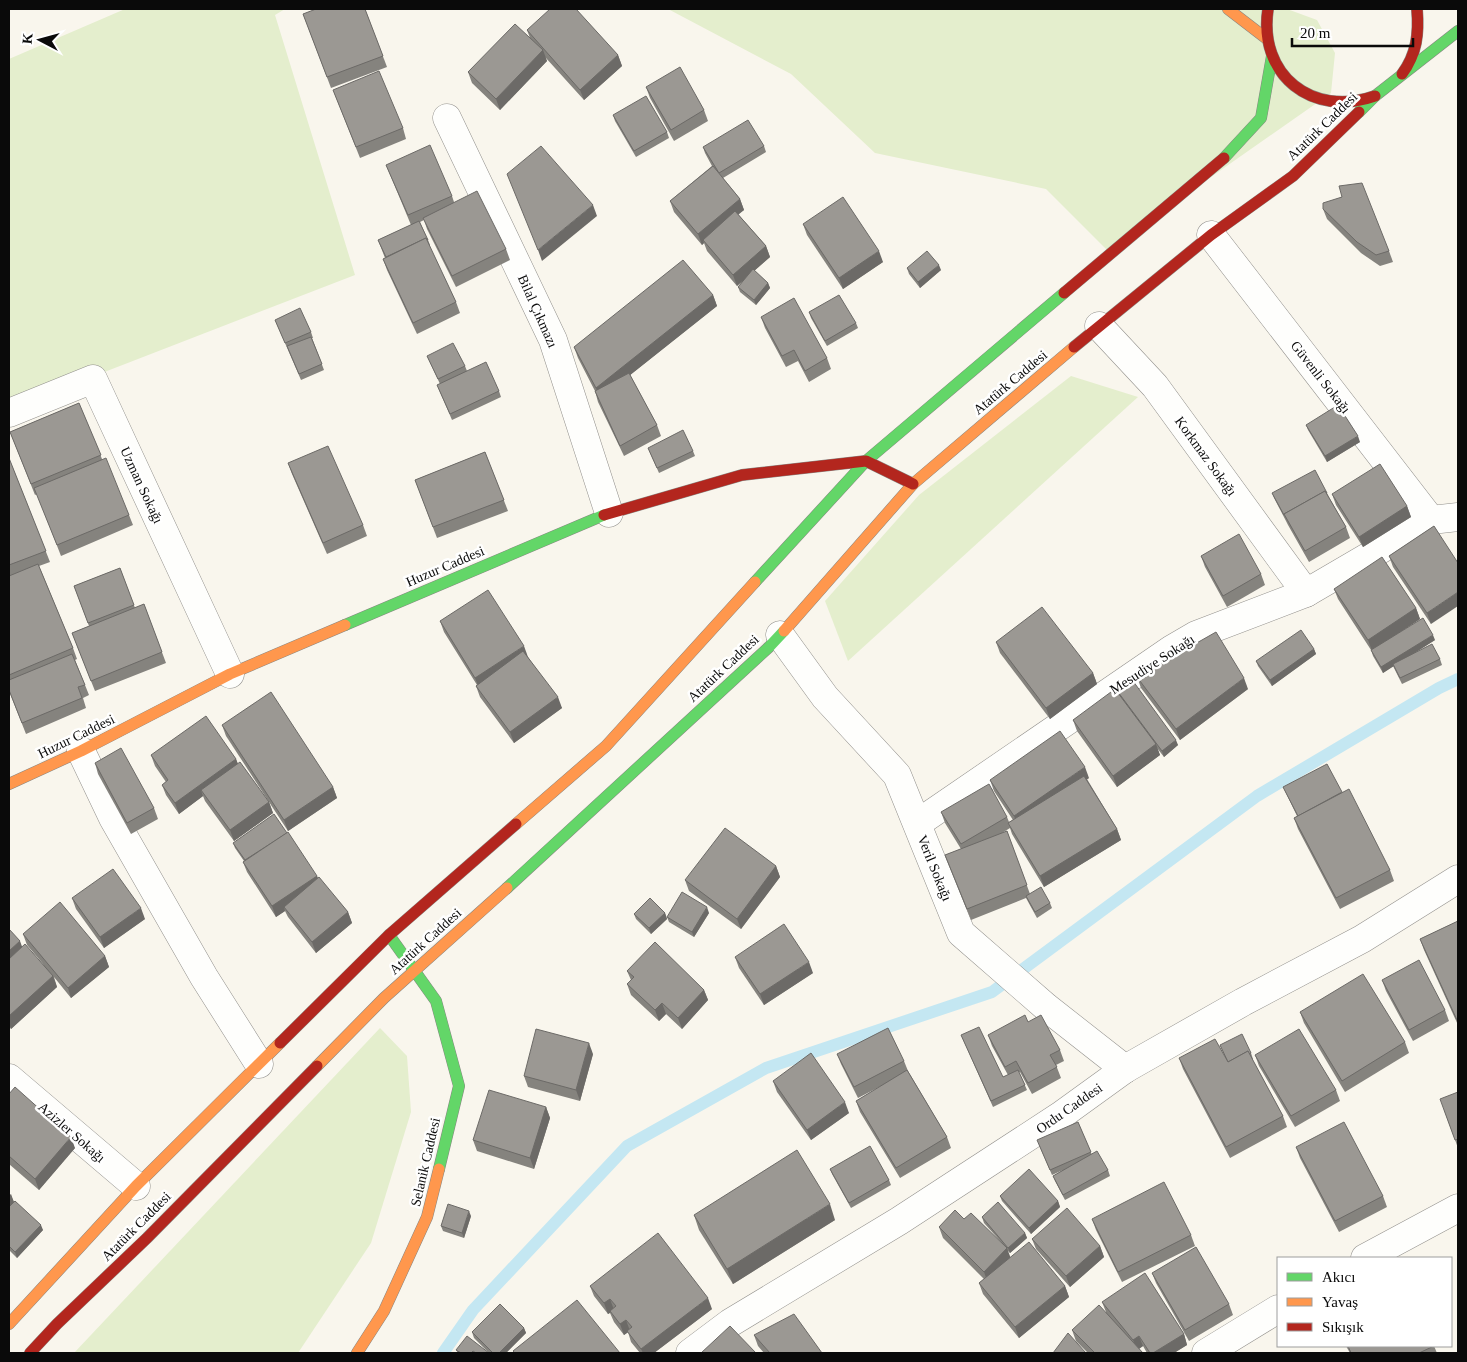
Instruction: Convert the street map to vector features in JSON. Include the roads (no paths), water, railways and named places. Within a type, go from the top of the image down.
[{"type":"main road","points":[[1228,9],[1267,39]]},
{"type":"main road","points":[[1268,9],[1267,39],[1272,56],[1278,68],[1287,79],[1303,92],[1322,100],[1340,103],[1357,102],[1375,96]]},
{"type":"main road","points":[[1392,84],[1405,70],[1413,55],[1418,32],[1417,9]]},
{"type":"main road","name":"Atatürk Caddesi","points":[[30,1353],[57,1324],[147,1238],[384,998],[567,834],[780,635],[913,484],[1099,326],[1211,235],[1293,176],[1375,96],[1458,31]]},
{"type":"main road","name":"Atatürk Caddesi","points":[[9,1324],[136,1186],[390,935],[606,746],[866,461],[1218,165],[1261,118],[1272,56]]},
{"type":"main road","points":[[866,461],[913,484]]},
{"type":"main road","name":"Huzur Caddesi","points":[[9,784],[81,751],[230,674],[609,513],[742,475],[866,461]]},
{"type":"main road","name":"Selanik Caddesi","points":[[357,1353],[384,1311],[427,1217],[458,1086],[436,1002],[416,970],[390,935]]},
{"type":"street","name":"Bilal Çıkmazı","points":[[447,118],[553,340],[609,513]]},
{"type":"street","name":"Güvenli Sokağı","points":[[1211,235],[1431,520]]},
{"type":"street","name":"Korkmaz Sokağı","points":[[1099,326],[1155,386],[1306,593]]},
{"type":"street","name":"Uzman Sokağı","points":[[9,413],[93,379],[230,674]]},
{"type":"street","name":"Mesudiye Sokağı","points":[[918,823],[1172,649],[1196,635],[1306,593],[1431,520],[1458,517]]},
{"type":"street","name":"Veril Sokağı","points":[[780,635],[825,697],[897,775],[961,933],[1046,1007],[1125,1069]]},
{"type":"street","points":[[81,751],[113,818],[204,977],[259,1064]]},
{"type":"street","name":"Ordu Caddesi","points":[[690,1353],[730,1323],[899,1221],[1052,1121],[1125,1069],[1243,1002],[1362,939],[1458,879]]},
{"type":"street","name":"Azizler Sokağı","points":[[9,1078],[136,1186]]},
{"type":"street","points":[[1366,1257],[1458,1208]]},
{"type":"street","points":[[1206,1353],[1277,1310]]},
{"type":"waterway","points":[[443,1353],[473,1310],[627,1146],[766,1068],[992,992],[1257,796],[1439,688],[1458,679]]}]
